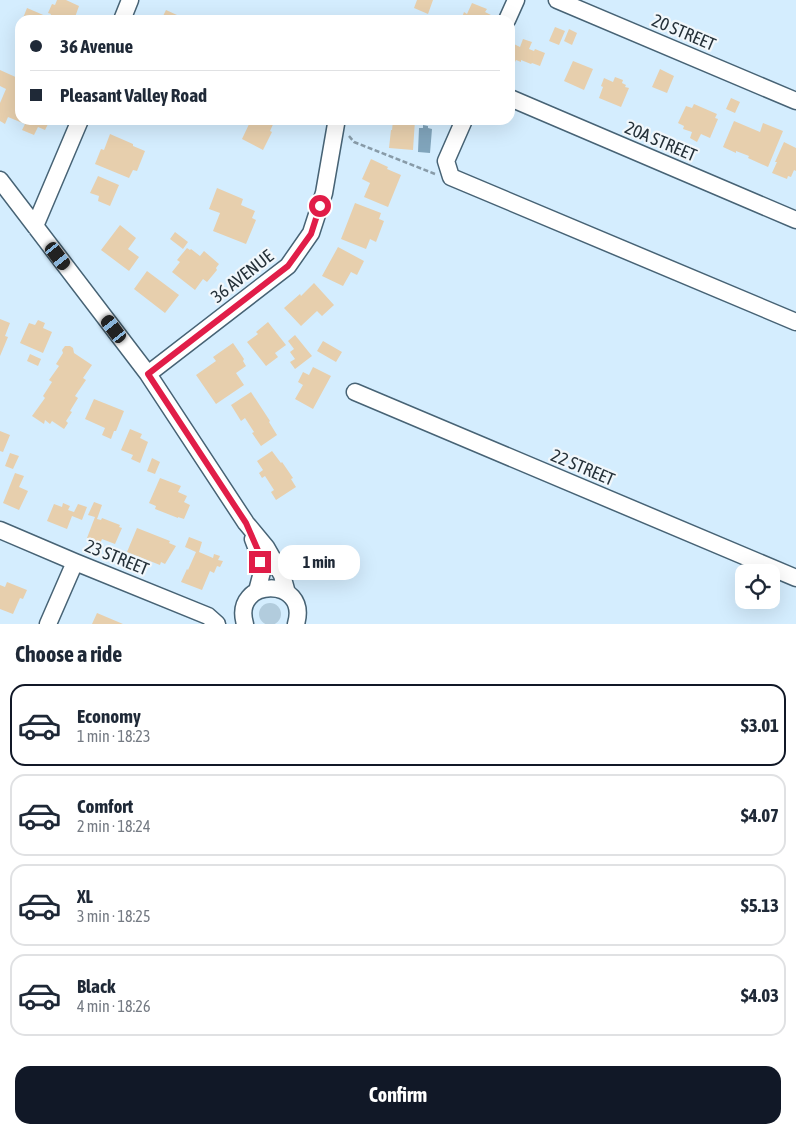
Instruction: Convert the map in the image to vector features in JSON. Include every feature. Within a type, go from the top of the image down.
[{"type":"street","points":[[124,15],[130,0]]},
{"type":"street","points":[[510,15],[516,0]]},
{"type":"street","name":"20 STREET","points":[[557,0],[796,101]]},
{"type":"street","name":"20A STREET","points":[[515,100],[796,220]]},
{"type":"street","points":[[35,226],[78,125]]},
{"type":"street","name":"36 AVENUE","points":[[148,374],[288,266],[311,234],[324,193],[336,125]]},
{"type":"street","points":[[462,125],[446,161],[451,177],[796,322]]},
{"type":"street","points":[[0,180],[148,374],[246,523],[266,547],[282,575],[287,593]]},
{"type":"street","name":"22 STREET","points":[[355,392],[796,578]]},
{"type":"street","points":[[246,523],[260,555],[262,572],[257,591]]},
{"type":"street","name":"23 STREET","points":[[0,530],[208,616],[217,624]]},
{"type":"street","points":[[48,624],[75,562]]},
{"type":"street","points":[[243,622],[243,611],[250,596],[264,588],[280,589],[287,593],[296,604],[298,622]]},
{"type":"path","points":[[337,125],[354,142],[436,174],[451,177]]},
{"type":"shaded area","points":[[423,125],[432,129],[430,153],[418,152],[419,128],[423,128]]},
{"type":"shaded area","points":[[270,603],[278,606],[281,614],[278,622],[266,624],[262,622],[259,614],[262,606]]},
{"type":"building","points":[[57,0],[66,0],[79,6],[76,15],[51,15],[48,13],[52,4],[55,5]]},
{"type":"building","points":[[417,0],[433,0],[428,14],[414,8]]},
{"type":"building","points":[[472,3],[487,9],[485,12],[491,15],[463,15],[464,12],[467,14]]},
{"type":"building","points":[[27,8],[43,15],[24,15]]},
{"type":"building","points":[[166,10],[177,15],[164,15]]},
{"type":"building","points":[[555,27],[565,31],[559,45],[549,41]]},
{"type":"building","points":[[569,29],[577,33],[572,45],[564,41]]},
{"type":"building","points":[[523,39],[532,42],[529,49],[545,53],[540,66],[521,60],[521,62],[516,60],[515,62],[515,44],[520,47]]},
{"type":"building","points":[[573,61],[593,69],[584,90],[564,81]]},
{"type":"building","points":[[660,69],[674,76],[667,93],[652,87]]},
{"type":"building","points":[[0,70],[15,77],[15,120],[8,117],[5,124],[0,121],[0,103],[6,89],[0,86]]},
{"type":"building","points":[[615,77],[623,80],[622,83],[626,85],[625,87],[629,88],[621,107],[599,98],[604,78],[613,82]]},
{"type":"building","points":[[731,98],[740,102],[735,113],[726,109]]},
{"type":"building","points":[[694,104],[717,114],[715,118],[718,119],[710,138],[701,134],[697,142],[690,138],[692,132],[683,129],[684,126],[678,123],[686,106],[692,108]]},
{"type":"building","points":[[734,121],[760,132],[763,123],[783,131],[768,167],[748,158],[749,156],[723,147]]},
{"type":"building","points":[[24,125],[48,125],[45,130],[38,127],[34,135],[22,130]]},
{"type":"building","points":[[249,125],[273,125],[270,131],[272,132],[263,150],[242,139]]},
{"type":"building","points":[[392,125],[415,125],[413,150],[389,148]]},
{"type":"building","points":[[110,134],[145,151],[137,171],[133,170],[129,178],[95,164],[101,149],[104,150]]},
{"type":"building","points":[[784,142],[796,148],[796,171],[794,170],[791,177],[788,176],[787,179],[772,173]]},
{"type":"building","points":[[371,159],[401,175],[388,207],[364,197],[370,183],[362,179]]},
{"type":"building","points":[[98,176],[119,185],[110,206],[98,201],[99,196],[90,193]]},
{"type":"building","points":[[217,188],[243,199],[241,205],[255,211],[252,218],[256,220],[246,244],[213,231],[220,213],[209,209]]},
{"type":"building","points":[[355,203],[381,213],[379,219],[384,221],[376,242],[370,239],[366,249],[341,239]]},
{"type":"building","points":[[120,225],[136,238],[128,249],[139,257],[129,271],[101,250]]},
{"type":"building","points":[[175,232],[188,242],[183,249],[170,239]]},
{"type":"building","points":[[338,247],[364,261],[357,275],[351,272],[343,286],[322,276]]},
{"type":"building","points":[[187,248],[200,256],[204,251],[219,264],[216,268],[217,270],[207,282],[203,279],[195,290],[172,272],[180,262],[177,260]]},
{"type":"building","points":[[147,271],[179,295],[165,313],[134,289]]},
{"type":"building","points":[[314,283],[334,305],[322,316],[317,311],[301,326],[284,308],[300,294],[301,296]]},
{"type":"building","points":[[0,319],[10,323],[5,336],[8,337],[0,356]]},
{"type":"building","points":[[38,320],[45,323],[43,328],[52,332],[43,353],[20,343],[29,323],[35,325]]},
{"type":"building","points":[[268,322],[286,345],[275,353],[278,357],[266,366],[247,342],[258,334],[256,332]]},
{"type":"building","points":[[295,335],[312,356],[295,369],[290,362],[295,359],[290,352],[294,349],[288,341]]},
{"type":"building","points":[[323,341],[342,352],[336,362],[317,351]]},
{"type":"building","points":[[233,343],[244,359],[243,361],[246,366],[236,373],[244,385],[216,404],[196,375],[216,361],[213,357]]},
{"type":"building","points":[[65,346],[73,348],[74,353],[92,365],[83,378],[86,380],[75,396],[78,398],[70,411],[72,412],[66,421],[68,423],[64,429],[52,421],[50,424],[45,420],[44,424],[32,416],[45,398],[43,396],[52,382],[49,380],[59,366],[56,364]]},
{"type":"building","points":[[30,354],[41,359],[38,366],[27,361]]},
{"type":"building","points":[[313,367],[331,376],[313,409],[295,399],[303,385],[298,382],[303,372],[309,375]]},
{"type":"building","points":[[251,392],[277,435],[261,446],[245,418],[241,421],[231,405]]},
{"type":"building","points":[[94,399],[124,411],[111,439],[102,435],[105,428],[85,419]]},
{"type":"building","points":[[130,429],[142,434],[140,438],[148,442],[140,463],[131,459],[133,455],[121,450]]},
{"type":"building","points":[[0,431],[10,435],[3,452],[0,451]]},
{"type":"building","points":[[272,451],[293,478],[291,479],[296,487],[276,500],[271,492],[274,490],[265,476],[262,478],[259,473],[263,470],[257,461]]},
{"type":"building","points":[[10,453],[19,456],[13,469],[5,466]]},
{"type":"building","points":[[152,458],[160,462],[155,474],[147,471]]},
{"type":"building","points":[[15,473],[24,476],[19,487],[28,491],[19,510],[3,503]]},
{"type":"building","points":[[160,478],[181,486],[178,492],[187,496],[184,502],[190,505],[184,519],[155,509],[156,506],[149,503]]},
{"type":"building","points":[[94,502],[102,505],[97,519],[101,520],[102,518],[120,525],[119,527],[122,528],[115,544],[102,539],[100,544],[87,538],[95,517],[88,515]]},
{"type":"building","points":[[63,503],[70,506],[68,510],[74,512],[78,504],[87,507],[82,520],[72,516],[67,529],[47,521],[54,504],[62,507]]},
{"type":"building","points":[[137,528],[170,541],[169,543],[176,546],[165,564],[161,562],[160,565],[127,552]]},
{"type":"building","points":[[189,537],[202,542],[199,552],[213,558],[214,554],[220,556],[218,560],[223,561],[220,567],[217,566],[214,573],[210,571],[202,590],[181,582],[196,552],[185,547]]},
{"type":"building","points":[[7,582],[27,590],[23,599],[20,598],[13,614],[0,609],[0,585],[5,587]]},
{"type":"building","points":[[97,613],[123,624],[92,624]]},
{"type":"route","points":[[260,562],[260,555],[246,523],[148,374],[288,266],[311,234],[320,206]]}]
